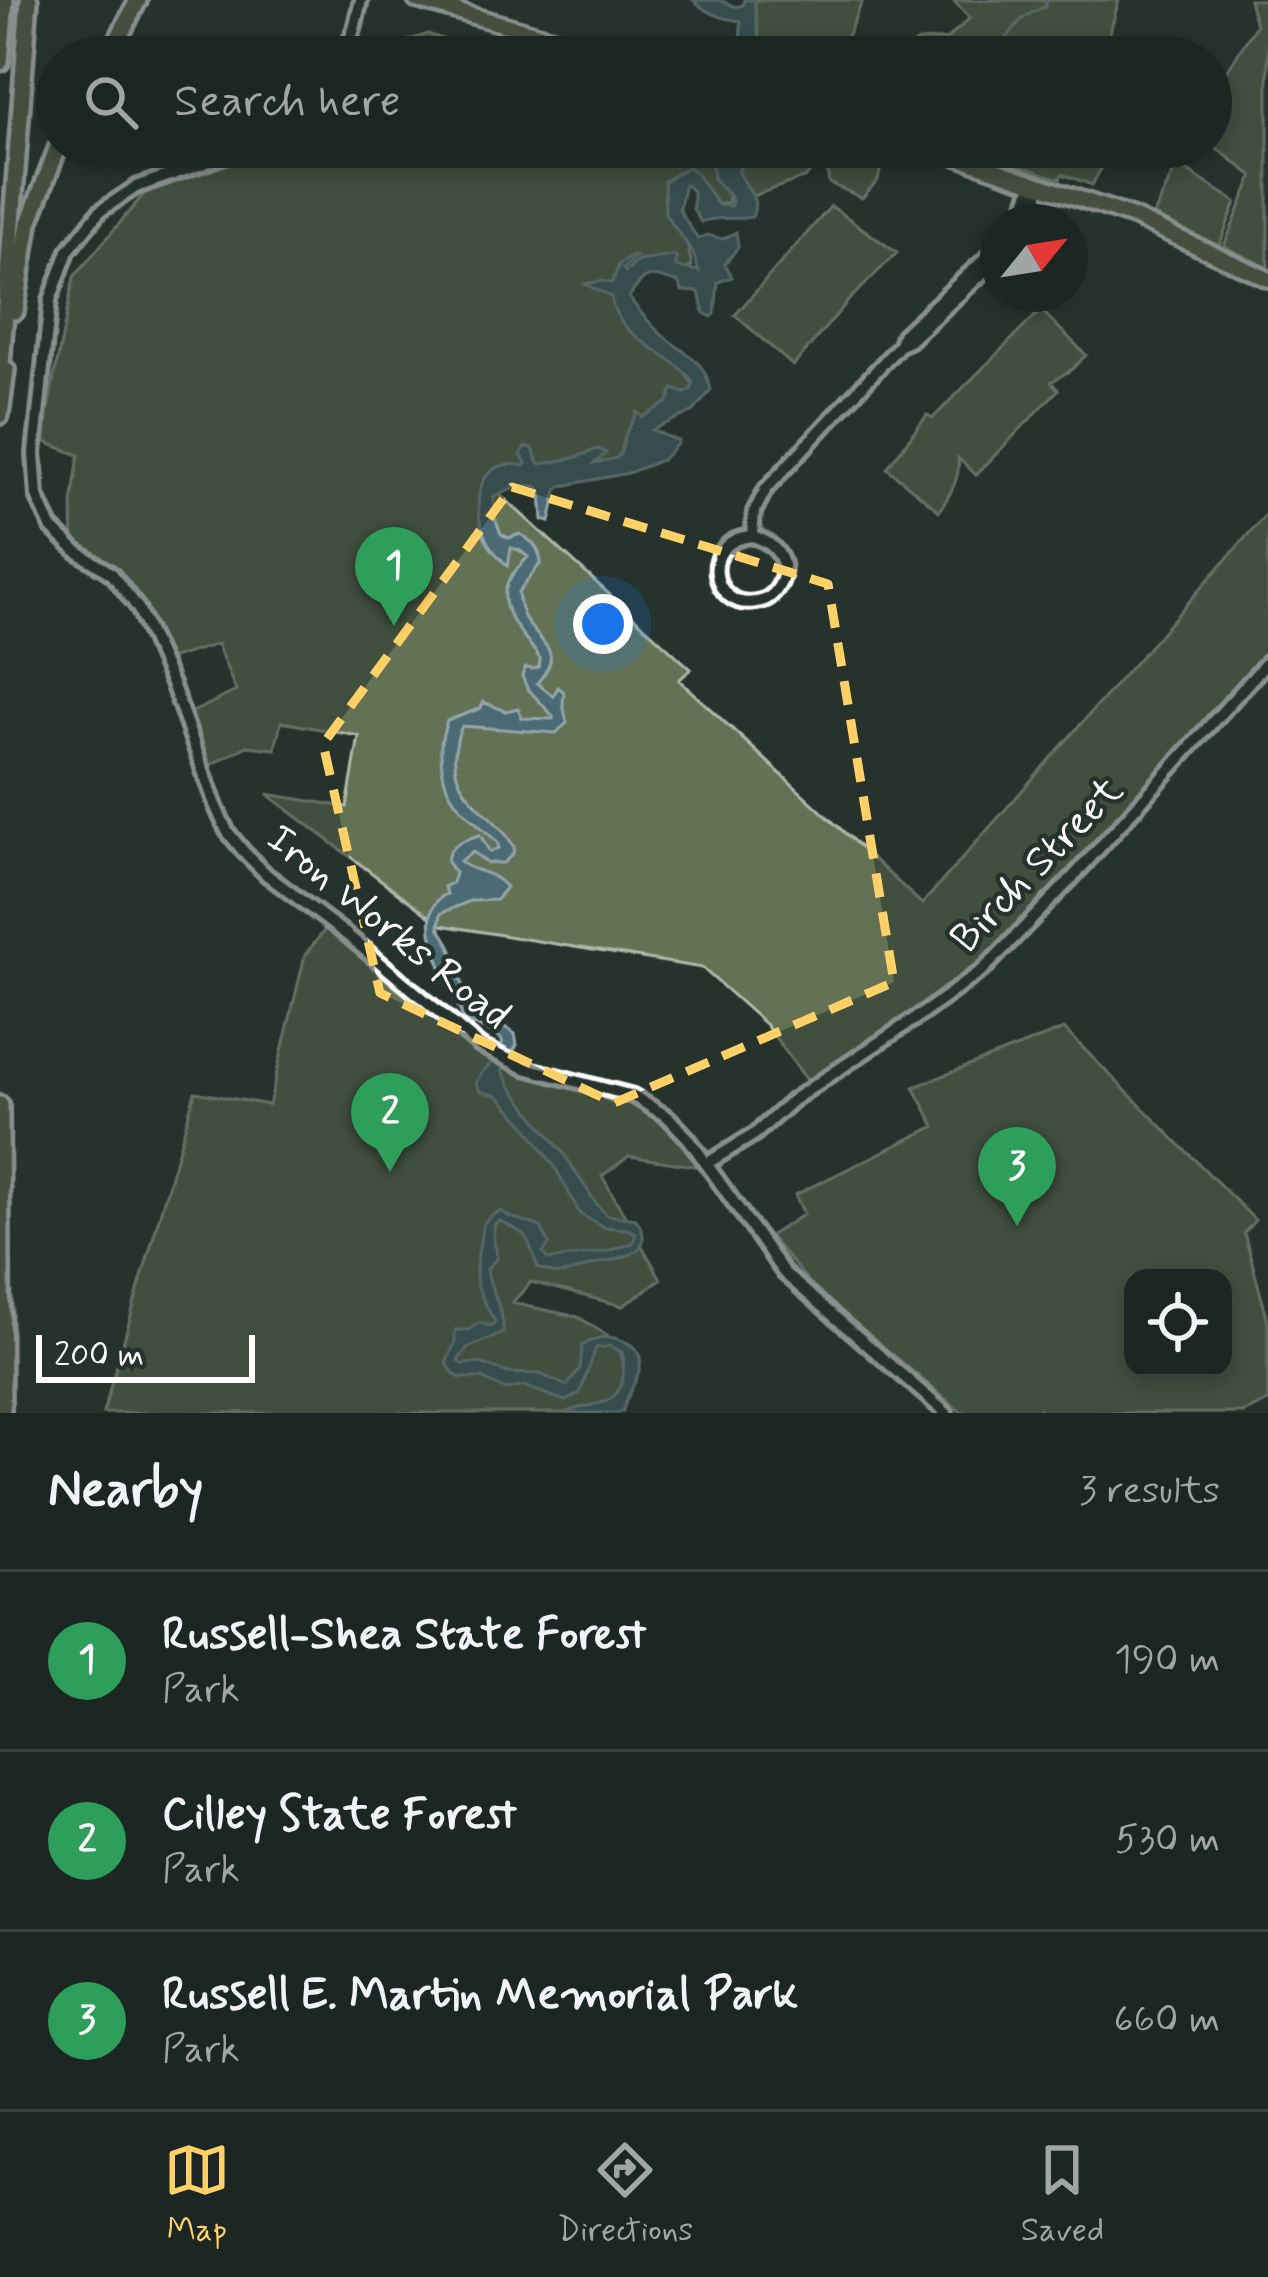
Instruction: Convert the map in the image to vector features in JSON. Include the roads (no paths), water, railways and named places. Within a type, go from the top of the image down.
[{"type":"highway","points":[[0,62],[5,0]]},
{"type":"highway","points":[[0,379],[29,0]]},
{"type":"highway","points":[[120,36],[137,0]]},
{"type":"highway","points":[[0,415],[23,249],[49,168]]},
{"type":"highway","points":[[0,1106],[2,1413]]},
{"type":"main road","points":[[416,0],[545,36]]},
{"type":"main road","points":[[992,168],[1133,217],[1268,280]]},
{"type":"street","points":[[351,36],[361,0]]},
{"type":"street","name":"Iron Works Road","points":[[192,168],[133,189],[100,211],[68,251],[57,275],[46,325],[34,453],[37,496],[56,533],[112,574],[138,608],[227,830],[267,874],[494,1054],[514,1064],[643,1100],[674,1123],[796,1285],[946,1413]]},
{"type":"street","points":[[1025,204],[1037,183]]},
{"type":"street","points":[[1036,204],[1037,183]]},
{"type":"street","points":[[752,536],[754,512],[766,489],[900,345],[980,268]]},
{"type":"street","points":[[752,536],[775,548],[783,573],[770,596],[745,603],[723,590],[716,566],[728,544],[752,536]]},
{"type":"street","name":"Birch Street","points":[[706,1164],[984,969],[1268,661]]},
{"type":"water","points":[[693,0],[719,0],[736,7],[744,0],[754,0],[759,36],[741,36],[741,21],[704,9]]},
{"type":"water","points":[[689,168],[718,205],[731,206],[732,199],[713,178],[712,168],[740,168],[754,210],[752,217],[701,222],[693,209],[693,191],[685,184],[679,210],[698,239],[707,235],[723,239],[736,232],[738,247],[725,264],[732,277],[718,282],[715,314],[704,313],[699,292],[682,291],[679,283],[661,278],[645,278],[629,297],[656,330],[697,363],[711,390],[694,411],[652,430],[677,444],[662,460],[628,473],[562,486],[550,522],[543,520],[537,486],[518,486],[494,496],[493,513],[501,534],[509,538],[520,534],[539,553],[541,563],[518,592],[519,600],[525,619],[549,651],[549,664],[537,683],[553,696],[558,687],[564,692],[567,723],[556,733],[462,726],[456,746],[460,782],[514,847],[503,863],[487,863],[473,852],[460,861],[506,887],[496,900],[470,901],[441,913],[439,927],[473,1006],[515,1034],[517,1045],[502,1070],[510,1086],[597,1205],[607,1215],[636,1219],[642,1231],[643,1240],[634,1252],[557,1274],[538,1268],[524,1235],[500,1221],[495,1223],[497,1258],[487,1269],[503,1333],[467,1348],[458,1361],[508,1373],[540,1374],[567,1386],[580,1369],[582,1346],[591,1341],[613,1338],[638,1353],[639,1371],[623,1411],[565,1413],[613,1397],[622,1382],[622,1352],[610,1346],[596,1348],[580,1393],[565,1401],[524,1386],[506,1390],[482,1378],[461,1378],[446,1363],[455,1330],[495,1322],[476,1280],[482,1230],[489,1217],[501,1211],[541,1227],[549,1244],[543,1253],[548,1260],[605,1252],[633,1243],[636,1233],[604,1227],[580,1214],[525,1124],[498,1096],[480,1091],[476,1084],[500,1054],[502,1040],[463,1018],[442,971],[431,916],[435,903],[447,894],[444,887],[452,883],[455,873],[447,862],[454,847],[480,835],[490,852],[499,848],[449,791],[441,744],[447,721],[481,708],[483,702],[506,711],[518,708],[522,718],[553,719],[522,676],[525,668],[539,667],[540,659],[513,622],[505,602],[509,580],[528,557],[511,548],[508,566],[490,546],[479,516],[480,488],[495,469],[524,466],[525,447],[533,448],[541,464],[598,449],[606,453],[595,463],[617,458],[637,412],[643,417],[668,402],[673,389],[685,393],[692,389],[693,382],[683,371],[623,324],[611,297],[585,284],[612,283],[619,265],[632,256],[636,257],[623,269],[626,272],[638,261],[674,256],[676,267],[699,271],[692,251],[665,214],[664,181]]},
{"type":"waterway","points":[[1009,36],[1020,21],[1045,7],[1047,0]]},
{"type":"place","name":"Russell-Shea State Forest","points":[[394,626]]},
{"type":"place","name":"Cilley State Forest","points":[[390,1172]]},
{"type":"place","name":"Russell E. Martin Memorial Park","points":[[1017,1226]]}]
